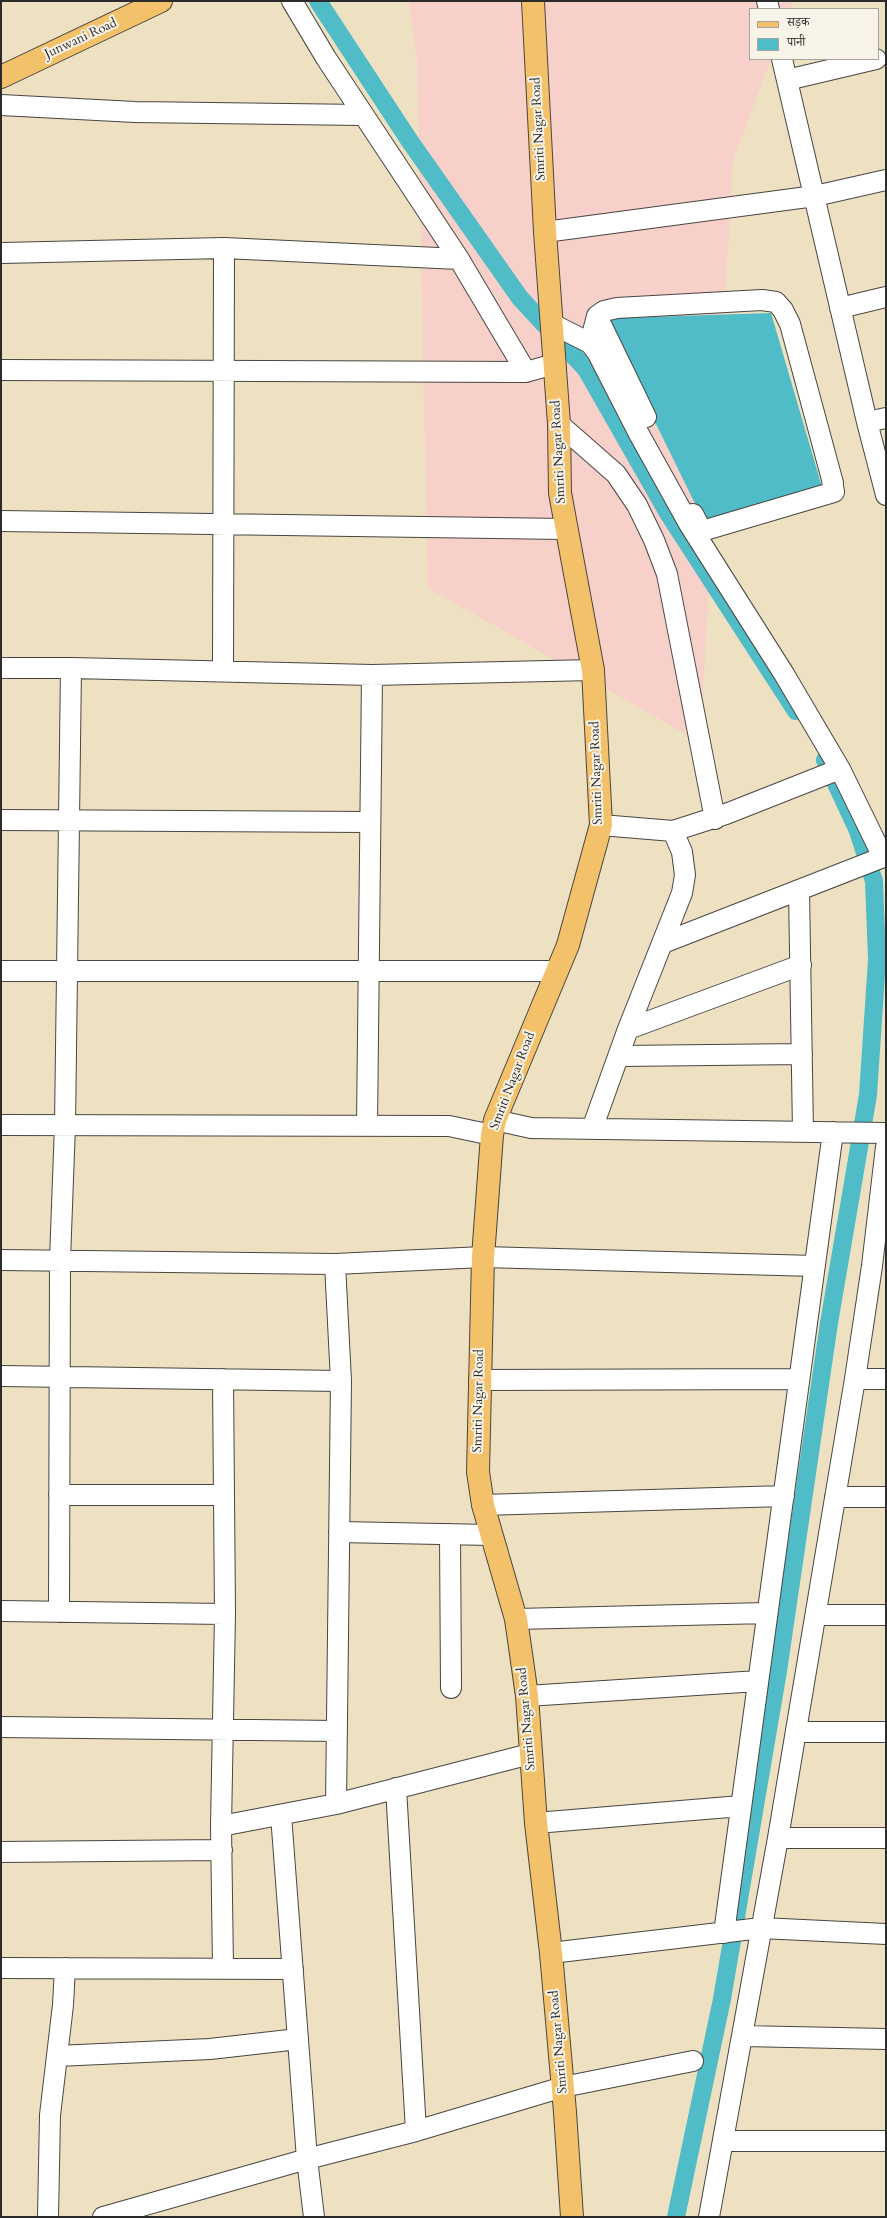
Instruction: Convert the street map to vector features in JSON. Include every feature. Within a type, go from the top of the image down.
[{"type":"main road","name":"Junwani Road","points":[[1,77],[162,1]]},
{"type":"main road","name":"Smriti Nagar Road","points":[[533,1],[545,232],[559,424],[560,493],[565,529],[593,670],[600,825],[568,945],[494,1127],[482,1257],[478,1380],[478,1472],[483,1504],[516,1619],[527,1696],[536,1823],[551,1953],[563,2087],[572,2217]]},
{"type":"street","points":[[292,1],[326,58],[459,259],[526,372]]},
{"type":"street","points":[[782,60],[866,422],[886,495]]},
{"type":"street","points":[[787,80],[873,60]]},
{"type":"street","points":[[1,105],[135,112],[363,115]]},
{"type":"street","points":[[545,232],[814,196],[886,180]]},
{"type":"street","points":[[1,253],[224,248],[459,259]]},
{"type":"street","points":[[223,671],[224,248]]},
{"type":"street","points":[[840,308],[886,297]]},
{"type":"street","points":[[590,343],[597,316],[604,311],[617,308],[762,300],[776,302],[783,310],[790,324],[834,492],[702,531],[597,316]]},
{"type":"street","points":[[552,324],[590,343],[597,352],[639,434],[698,537],[784,674],[840,769],[884,856],[663,943]]},
{"type":"street","points":[[1,370],[526,372],[554,364]]},
{"type":"street","points":[[866,422],[886,418]]},
{"type":"street","points":[[559,424],[616,474],[637,505],[654,540],[667,574],[714,819]]},
{"type":"street","points":[[698,537],[813,504]]},
{"type":"street","points":[[1,521],[565,529]]},
{"type":"street","points":[[1,668],[71,668],[372,675],[593,670]]},
{"type":"street","points":[[59,1612],[60,1260],[65,1125],[71,668]]},
{"type":"street","points":[[367,1126],[372,675]]},
{"type":"street","points":[[600,825],[673,831],[714,819],[840,769]]},
{"type":"street","points":[[1,820],[370,822]]},
{"type":"street","points":[[592,1129],[620,1056],[628,1029],[682,893],[686,875],[682,852],[673,831]]},
{"type":"street","points":[[800,890],[803,1132]]},
{"type":"street","points":[[628,1029],[800,965]]},
{"type":"street","points":[[1,971],[558,971]]},
{"type":"street","points":[[620,1056],[802,1054]]},
{"type":"street","points":[[1,1125],[449,1126],[886,1133]]},
{"type":"street","points":[[724,1933],[833,1132]]},
{"type":"street","points":[[710,2217],[778,1838],[855,1379],[879,1266],[886,1147]]},
{"type":"street","points":[[1,1260],[335,1264],[482,1257],[815,1266]]},
{"type":"street","points":[[335,1264],[341,1381],[336,1804]]},
{"type":"street","points":[[1,1376],[341,1381]]},
{"type":"street","points":[[223,1379],[225,1614],[221,1826],[223,1968]]},
{"type":"street","points":[[478,1380],[799,1379]]},
{"type":"street","points":[[855,1379],[886,1379]]},
{"type":"street","points":[[59,1495],[224,1495]]},
{"type":"street","points":[[483,1504],[784,1496]]},
{"type":"street","points":[[835,1497],[886,1496]]},
{"type":"street","points":[[339,1532],[492,1535]]},
{"type":"street","points":[[450,1534],[451,1688]]},
{"type":"street","points":[[1,1611],[225,1614]]},
{"type":"street","points":[[516,1619],[767,1613]]},
{"type":"street","points":[[816,1615],[886,1615]]},
{"type":"street","points":[[527,1696],[758,1681]]},
{"type":"street","points":[[1,1727],[337,1731]]},
{"type":"street","points":[[796,1732],[886,1732]]},
{"type":"street","points":[[221,1826],[336,1804],[530,1754]]},
{"type":"street","points":[[396,1788],[416,2131]]},
{"type":"street","points":[[536,1823],[741,1806]]},
{"type":"street","points":[[281,1815],[307,2159],[314,2217]]},
{"type":"street","points":[[778,1838],[886,1838]]},
{"type":"street","points":[[1,1852],[222,1850]]},
{"type":"street","points":[[551,1953],[761,1928],[886,1934]]},
{"type":"street","points":[[1,1968],[292,1969]]},
{"type":"street","points":[[48,2217],[50,2115],[65,1968]]},
{"type":"street","points":[[742,2036],[886,2039]]},
{"type":"street","points":[[57,2056],[210,2049],[298,2039]]},
{"type":"street","points":[[102,2217],[307,2159],[416,2131],[563,2087],[693,2061]]},
{"type":"street","points":[[723,2141],[886,2141]]},
{"type":"shaded area","points":[[409,1],[793,1],[790,8],[749,8],[749,60],[771,60],[733,160],[700,742],[428,588],[417,61]]},
{"type":"water","points":[[771,313],[822,487],[704,522],[610,330],[609,324],[611,319],[618,318]]},
{"type":"waterway","points":[[318,1],[409,140],[520,298],[586,369],[668,513],[796,711]]},
{"type":"waterway","points":[[676,2217],[722,1999],[778,1671],[829,1323],[868,1095],[877,960],[874,881],[858,831],[825,760]]}]
